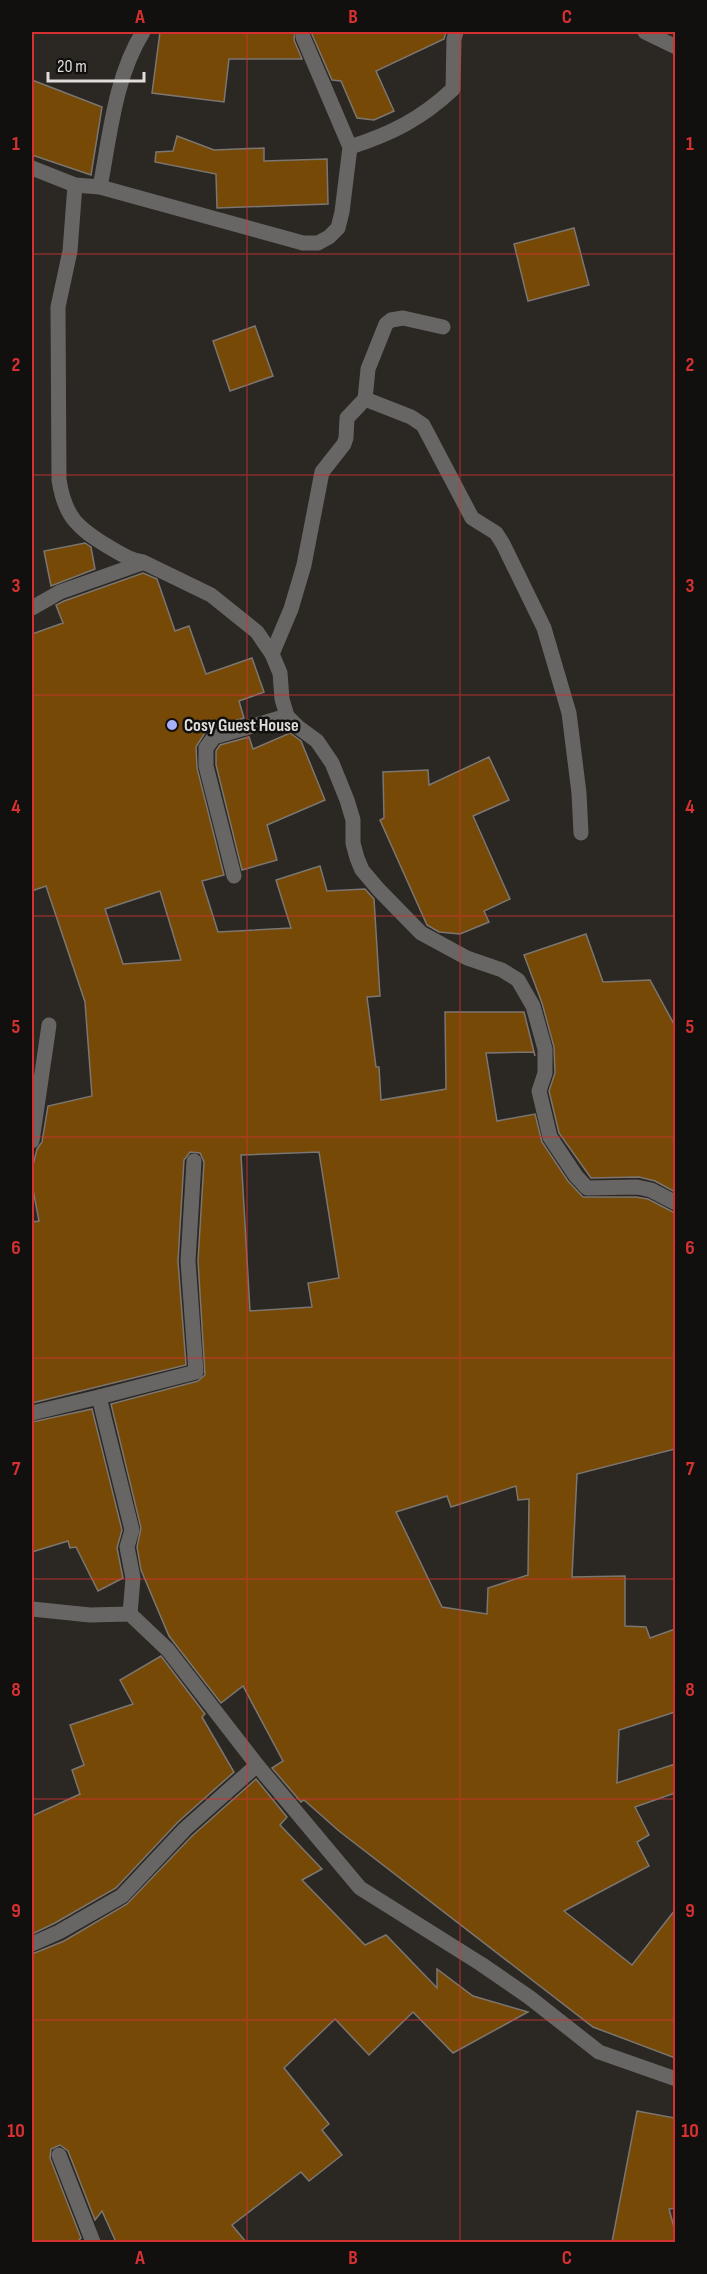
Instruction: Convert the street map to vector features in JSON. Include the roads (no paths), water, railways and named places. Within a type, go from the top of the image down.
[{"type":"street","points":[[100,187],[117,102],[131,52],[143,32]]},
{"type":"street","points":[[350,147],[386,135],[434,107],[453,89],[456,32]]},
{"type":"street","points":[[645,32],[675,47]]},
{"type":"street","points":[[32,168],[75,185],[100,187],[303,243],[318,243],[338,228],[350,147],[303,37]]},
{"type":"street","points":[[75,185],[70,251],[58,307],[59,480],[62,501],[80,528],[131,560],[143,562],[211,595],[257,632],[272,654],[280,673],[282,699],[287,716],[317,741],[332,764],[347,800],[352,820],[353,843],[362,870],[421,933],[467,958],[502,970],[518,980],[533,1006],[545,1049],[545,1073],[539,1091],[550,1137],[576,1176],[587,1188],[637,1187],[651,1190],[675,1203]]},
{"type":"street","points":[[272,654],[291,609],[304,565],[322,472],[344,444],[346,418],[364,399],[368,369],[386,324],[391,320],[403,318],[443,327]]},
{"type":"street","points":[[364,399],[411,417],[423,425],[472,518],[496,533],[503,544],[544,628],[569,713],[579,793],[581,833]]},
{"type":"street","points":[[32,608],[60,592],[143,562]]},
{"type":"street","points":[[234,876],[206,766],[206,748],[214,737],[287,716]]},
{"type":"street","points":[[32,1141],[48,1025]]},
{"type":"street","points":[[32,1413],[196,1372],[188,1262],[194,1161]]},
{"type":"street","points":[[99,1397],[132,1530],[127,1547],[133,1578],[130,1614]]},
{"type":"street","points":[[32,1609],[90,1615],[130,1614],[168,1650],[257,1765],[360,1888],[481,1964],[529,1997],[599,2052],[675,2079]]},
{"type":"street","points":[[32,1944],[59,1932],[122,1896],[185,1829],[257,1765]]},
{"type":"street","points":[[59,2155],[93,2242]]},
{"type":"place","name":"Cosy Guest House","points":[[172,725]]}]
